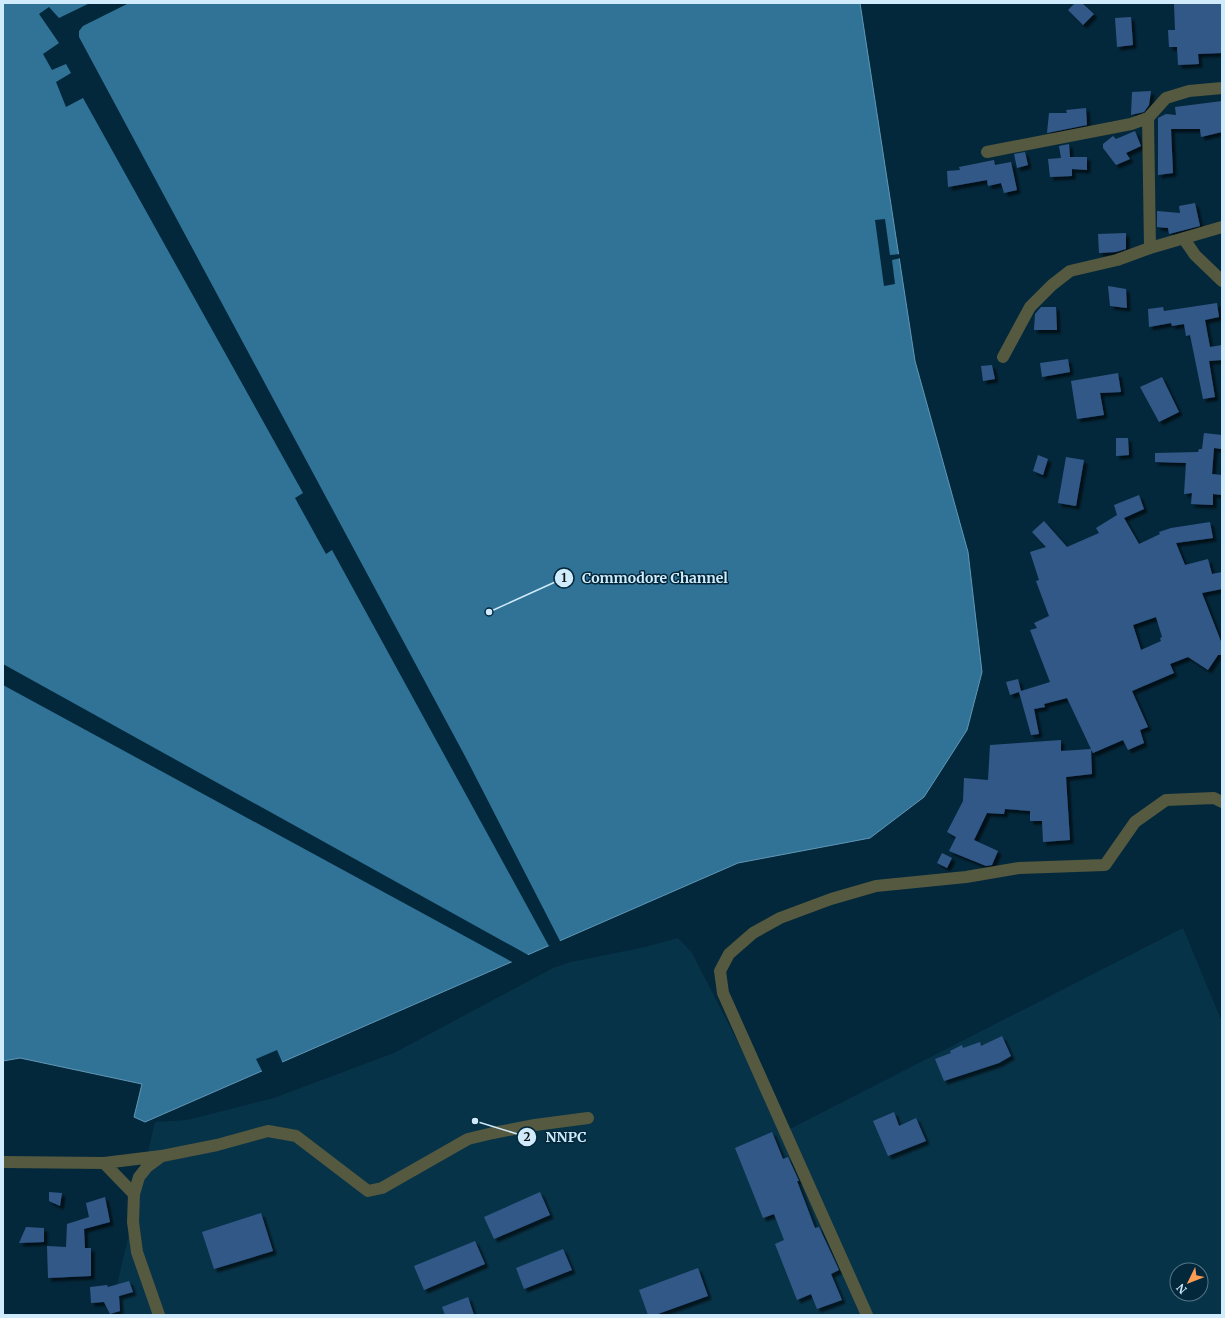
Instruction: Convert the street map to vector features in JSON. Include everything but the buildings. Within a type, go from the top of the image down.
[{"type":"street","points":[[987,152],[1131,124],[1148,118],[1166,98],[1190,91],[1222,88]]},
{"type":"street","points":[[1148,118],[1150,248]]},
{"type":"street","points":[[1003,357],[1030,307],[1052,285],[1070,271],[1117,260],[1150,248],[1222,227]]},
{"type":"street","points":[[1184,239],[1195,255],[1222,281]]},
{"type":"street","points":[[866,1315],[723,993],[720,971],[729,954],[753,933],[780,918],[876,886],[966,877],[1020,868],[1105,865],[1135,822],[1166,800],[1214,798],[1222,802]]},
{"type":"street","points":[[3,1162],[104,1162],[162,1156],[217,1145],[268,1131],[296,1136],[368,1191],[382,1188],[468,1140],[493,1133],[535,1125],[588,1118]]},
{"type":"street","points":[[159,1315],[137,1252],[133,1222],[134,1194],[139,1177],[147,1167],[162,1156]]},
{"type":"street","points":[[104,1162],[134,1194]]},
{"type":"shaded area","points":[[3,3],[860,3],[915,361],[968,552],[982,672],[967,730],[924,797],[870,838],[738,863],[145,1122],[134,1117],[142,1084],[20,1058],[3,1061]]},
{"type":"shaded area","points":[[1183,928],[1222,1022],[1222,1315],[110,1315],[155,1122],[187,1120],[274,1098],[394,1053],[553,968],[571,962],[645,947],[678,938],[692,953],[784,1132]]},
{"type":"pier","points":[[90,3],[129,3],[83,26],[79,31],[79,37],[466,758],[561,943],[550,948],[332,550],[326,554],[295,498],[303,493],[83,98],[66,107],[56,82],[71,73],[66,64],[52,70],[43,54],[59,43],[39,14],[49,7],[59,18]]},
{"type":"pier","points":[[885,219],[890,255],[901,254],[901,258],[892,260],[895,284],[884,286],[875,220]]},
{"type":"pier","points":[[3,664],[530,956],[514,963],[3,685]]},
{"type":"pier","points":[[277,1050],[283,1064],[263,1073],[256,1059]]},
{"type":"place","name":"Commodore Channel","points":[[489,612]]},
{"type":"place","name":"NNPC","points":[[475,1121]]}]
